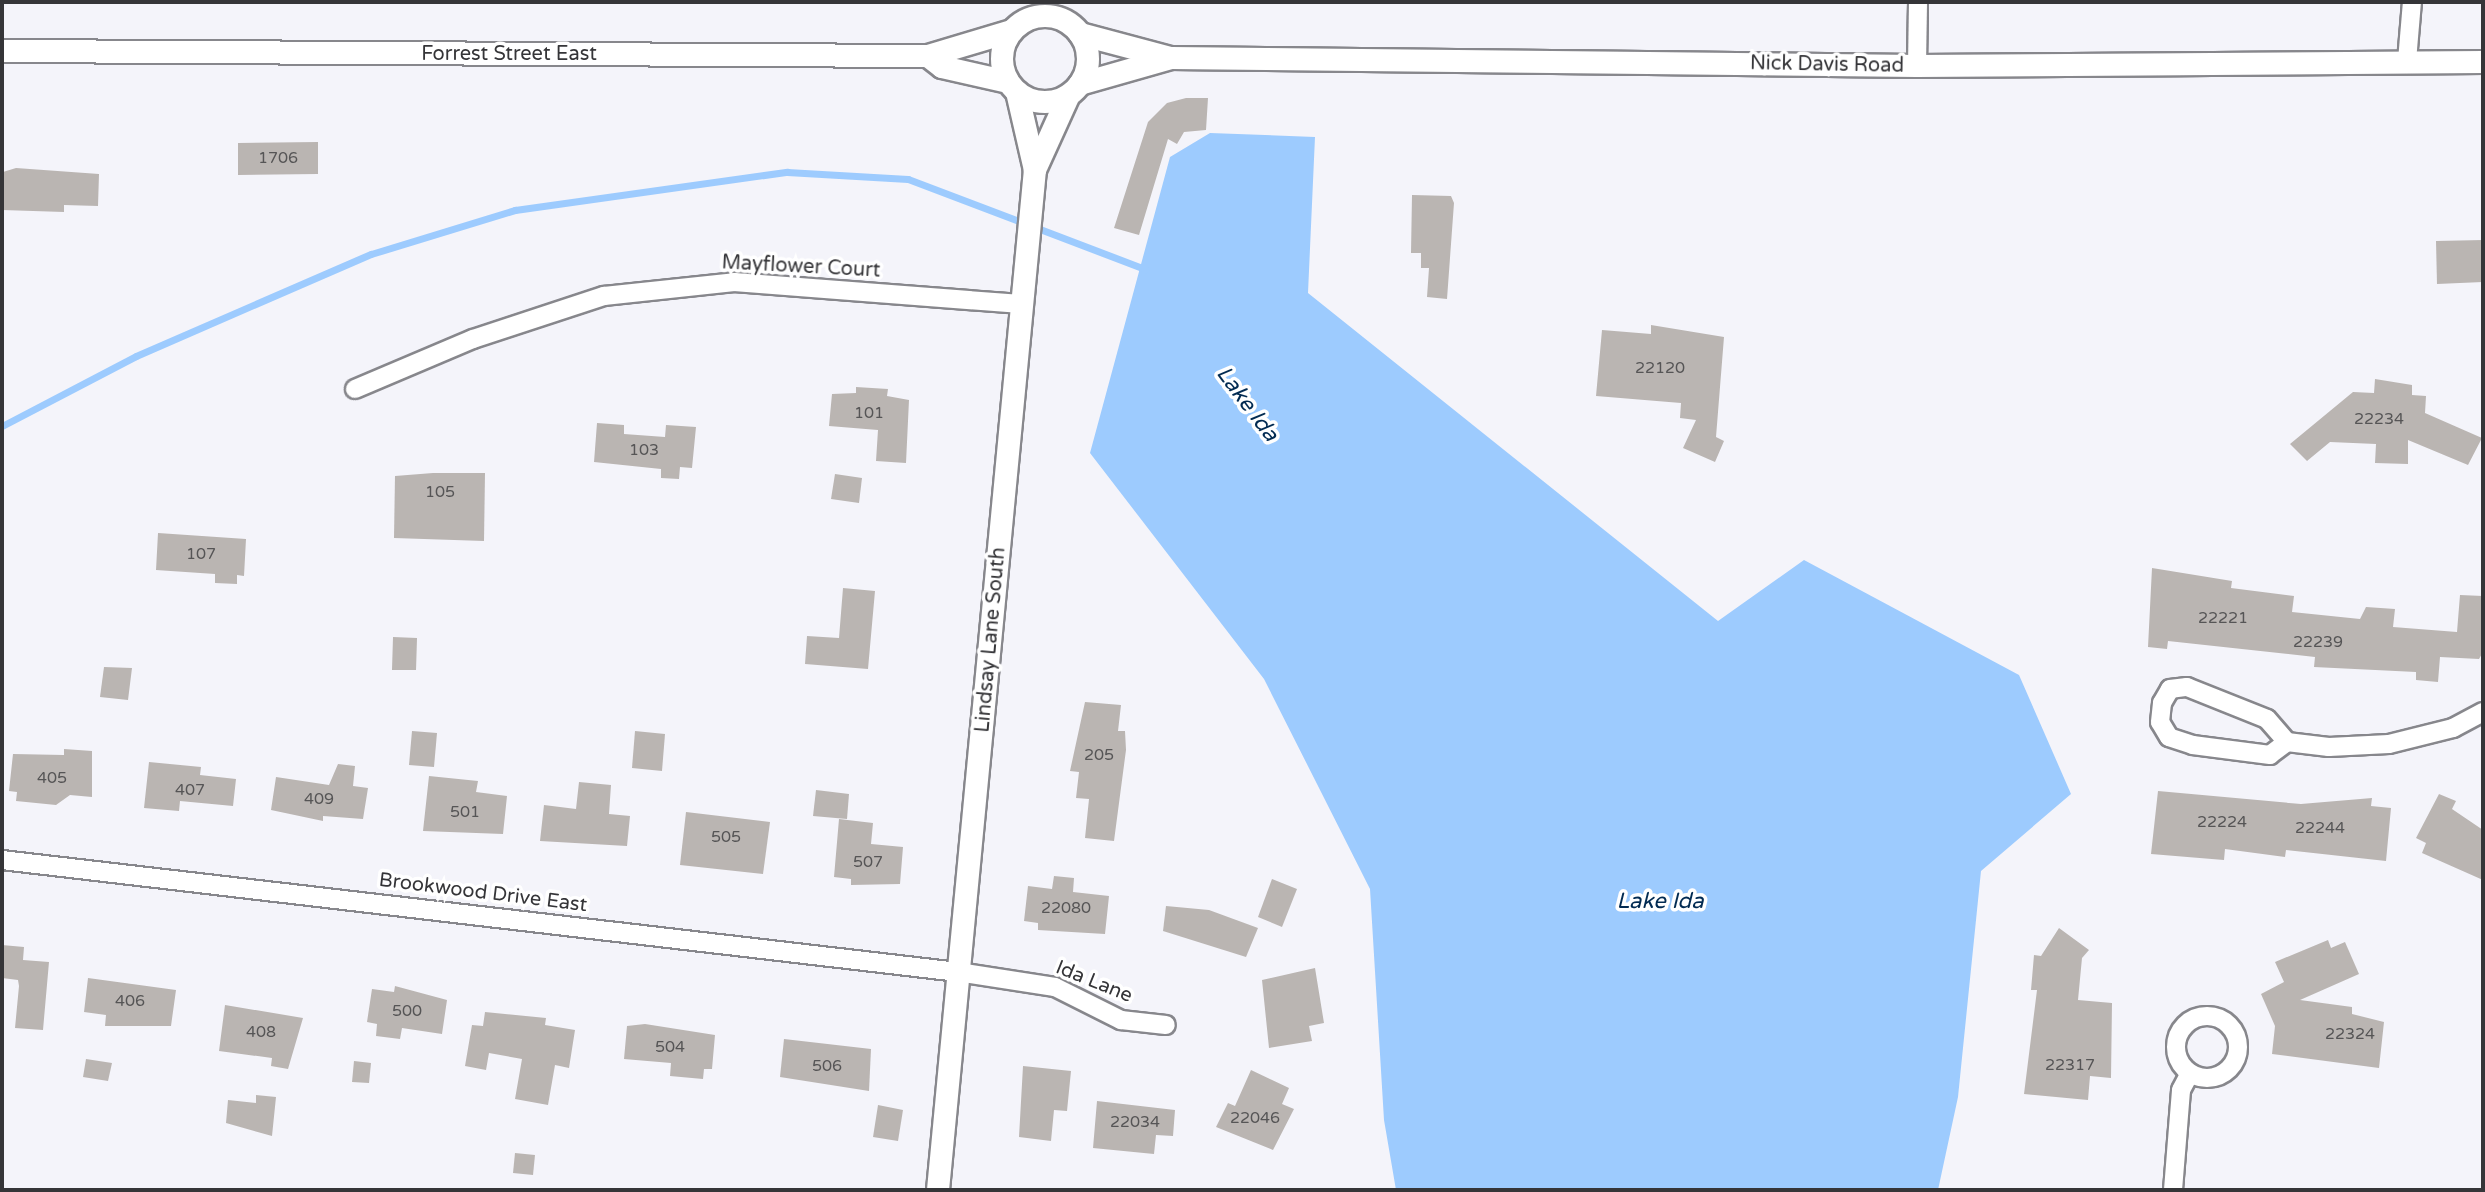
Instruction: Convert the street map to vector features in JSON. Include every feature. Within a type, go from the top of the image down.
[{"type":"street","points":[[1035,170],[1088,57],[1076,29],[1070,2]]},
{"type":"street","points":[[1917,66],[1918,2]]},
{"type":"street","points":[[2407,61],[2412,2]]},
{"type":"street","points":[[1012,87],[1001,56],[1021,19],[1048,16],[1076,29]]},
{"type":"street","name":"Forrest Street East","points":[[2,51],[928,56],[1021,19]]},
{"type":"street","name":"Nick Davis Road","points":[[1076,29],[1171,58],[1917,66],[2483,62]]},
{"type":"street","points":[[928,56],[942,67],[1012,87],[1041,102],[1075,90]]},
{"type":"street","name":"Nick Davis Road","points":[[1075,90],[1151,69],[1171,58]]},
{"type":"street","name":"Lindsay Lane South","points":[[938,1190],[1035,170],[1012,87]]},
{"type":"street","name":"Mayflower Court","points":[[355,389],[473,339],[604,296],[734,282],[1021,304]]},
{"type":"street","points":[[2287,742],[2267,719],[2230,700],[2187,687],[2170,689],[2162,703],[2160,722],[2169,737],[2193,745],[2270,755],[2287,742],[2389,744],[2453,728],[2483,712]]},
{"type":"street","name":"Brookwood Drive East","points":[[2,860],[958,972]]},
{"type":"street","name":"Ida Lane","points":[[958,972],[1055,987],[1121,1020],[1166,1025]]},
{"type":"street","points":[[2173,1190],[2181,1090],[2190,1073]]},
{"type":"water","name":"Lake Ida","points":[[1210,133],[1315,137],[1308,293],[1718,621],[1804,560],[2019,675],[2071,794],[1981,871],[1958,1097],[1938,1190],[1396,1190],[1384,1120],[1370,889],[1264,679],[1090,453],[1170,157]]},
{"type":"building","points":[[1186,98],[1208,98],[1206,130],[1184,132],[1177,144],[1168,139],[1139,235],[1114,228],[1148,122],[1167,103]]},
{"type":"building","points":[[318,142],[318,174],[238,175],[238,143]]},
{"type":"building","points":[[16,168],[99,174],[98,206],[64,205],[64,212],[2,210],[3,172]]},
{"type":"building","points":[[1412,195],[1451,196],[1454,203],[1447,299],[1427,297],[1429,268],[1421,268],[1421,253],[1411,253]]},
{"type":"building","points":[[2483,240],[2483,282],[2437,284],[2436,241]]},
{"type":"building","points":[[1651,325],[1724,337],[1716,437],[1724,441],[1715,462],[1683,448],[1696,420],[1680,418],[1681,403],[1596,396],[1602,330],[1651,334]]},
{"type":"building","points":[[2375,379],[2412,385],[2412,395],[2426,396],[2425,413],[2482,438],[2468,465],[2408,440],[2408,464],[2375,463],[2376,444],[2330,442],[2307,461],[2290,444],[2353,392],[2374,393]]},
{"type":"building","points":[[856,387],[888,389],[887,396],[909,400],[906,463],[876,461],[878,430],[829,426],[832,394],[856,393]]},
{"type":"building","points":[[597,423],[624,425],[624,434],[665,437],[666,425],[696,427],[692,468],[680,467],[679,479],[661,478],[661,469],[594,462]]},
{"type":"building","points":[[485,473],[484,541],[394,538],[395,476]]},
{"type":"building","points":[[835,474],[862,478],[859,503],[831,499]]},
{"type":"building","points":[[158,533],[246,539],[244,576],[237,575],[237,584],[215,583],[215,574],[156,570]]},
{"type":"building","points":[[2152,568],[2232,581],[2231,588],[2294,596],[2292,612],[2360,619],[2366,607],[2395,609],[2393,627],[2457,632],[2460,595],[2483,596],[2483,652],[2479,659],[2440,657],[2438,682],[2416,680],[2416,672],[2314,667],[2315,657],[2168,641],[2167,649],[2148,647]]},
{"type":"building","points":[[843,588],[875,591],[868,669],[805,664],[807,636],[839,638]]},
{"type":"building","points":[[393,637],[417,638],[416,670],[392,670]]},
{"type":"building","points":[[104,667],[132,668],[128,700],[100,697]]},
{"type":"building","points":[[1085,702],[1121,705],[1118,731],[1125,731],[1126,750],[1114,841],[1085,838],[1089,799],[1076,798],[1079,772],[1070,771]]},
{"type":"building","points":[[412,731],[437,733],[434,767],[409,765]]},
{"type":"building","points":[[635,731],[665,734],[662,771],[632,768]]},
{"type":"building","points":[[64,749],[92,751],[92,797],[70,795],[56,805],[16,801],[17,792],[9,791],[13,754],[64,755]]},
{"type":"building","points":[[149,762],[201,767],[200,775],[236,779],[233,806],[180,801],[179,811],[144,808]]},
{"type":"building","points":[[338,764],[355,766],[353,786],[368,788],[363,819],[323,816],[323,821],[271,810],[276,777],[329,785]]},
{"type":"building","points":[[429,776],[478,781],[476,792],[507,796],[503,834],[423,831]]},
{"type":"building","points":[[579,782],[611,785],[609,814],[630,816],[627,846],[540,841],[544,805],[576,809]]},
{"type":"building","points":[[816,790],[849,794],[847,819],[813,816]]},
{"type":"building","points":[[2158,791],[2301,804],[2372,798],[2371,806],[2391,808],[2386,861],[2286,850],[2285,857],[2225,849],[2224,860],[2151,854]]},
{"type":"building","points":[[2439,794],[2456,801],[2452,809],[2483,830],[2483,880],[2422,853],[2426,843],[2416,838]]},
{"type":"building","points":[[686,812],[770,822],[763,874],[680,865]]},
{"type":"building","points":[[839,819],[873,823],[871,844],[903,847],[900,884],[851,885],[851,879],[834,877]]},
{"type":"building","points":[[1054,876],[1074,878],[1073,892],[1109,896],[1105,934],[1038,930],[1038,923],[1024,921],[1028,886],[1052,889]]},
{"type":"building","points":[[1272,879],[1297,889],[1282,927],[1258,917]]},
{"type":"building","points":[[1166,906],[1209,910],[1258,928],[1246,957],[1163,931]]},
{"type":"building","points":[[2059,928],[2089,950],[2082,958],[2078,1000],[2112,1003],[2111,1078],[2090,1076],[2088,1100],[2024,1094],[2037,990],[2031,990],[2034,955],[2041,956]]},
{"type":"building","points":[[2328,940],[2331,948],[2345,942],[2359,974],[2300,1000],[2352,1007],[2352,1014],[2384,1022],[2379,1068],[2272,1054],[2275,1026],[2261,994],[2284,982],[2275,962]]},
{"type":"building","points":[[2,945],[24,947],[23,960],[49,962],[43,1030],[15,1028],[19,986],[18,980],[2,978]]},
{"type":"building","points":[[1315,968],[1324,1023],[1309,1026],[1312,1041],[1269,1048],[1262,980]]},
{"type":"building","points":[[88,978],[176,990],[171,1026],[105,1026],[106,1015],[84,1012]]},
{"type":"building","points":[[395,986],[447,1000],[442,1034],[402,1028],[400,1039],[376,1036],[377,1024],[367,1022],[372,989],[394,992]]},
{"type":"building","points":[[225,1005],[303,1018],[288,1069],[271,1066],[272,1058],[219,1051]]},
{"type":"building","points":[[485,1012],[546,1018],[545,1025],[575,1030],[569,1068],[555,1065],[548,1105],[515,1099],[522,1059],[489,1053],[486,1070],[465,1066],[472,1025],[483,1026]]},
{"type":"building","points":[[645,1024],[715,1035],[712,1069],[704,1069],[703,1079],[670,1076],[671,1063],[624,1059],[627,1026]]},
{"type":"building","points":[[784,1039],[871,1049],[869,1091],[780,1077]]},
{"type":"building","points":[[86,1059],[112,1063],[108,1081],[83,1077]]},
{"type":"building","points":[[354,1061],[371,1063],[369,1083],[352,1082]]},
{"type":"building","points":[[1023,1066],[1071,1071],[1067,1111],[1054,1110],[1051,1141],[1019,1137]]},
{"type":"building","points":[[1251,1070],[1289,1088],[1282,1104],[1294,1109],[1273,1150],[1216,1127],[1228,1103],[1235,1106]]},
{"type":"building","points":[[256,1095],[276,1097],[272,1136],[226,1123],[228,1100],[256,1103]]},
{"type":"building","points":[[1097,1101],[1175,1110],[1173,1136],[1156,1135],[1154,1154],[1093,1148]]},
{"type":"building","points":[[878,1105],[903,1110],[898,1141],[873,1137]]},
{"type":"building","points":[[515,1153],[535,1155],[533,1175],[513,1173]]},
{"type":"waterway","points":[[2,426],[136,356],[371,254],[515,210],[787,172],[908,179],[1145,269]]}]
